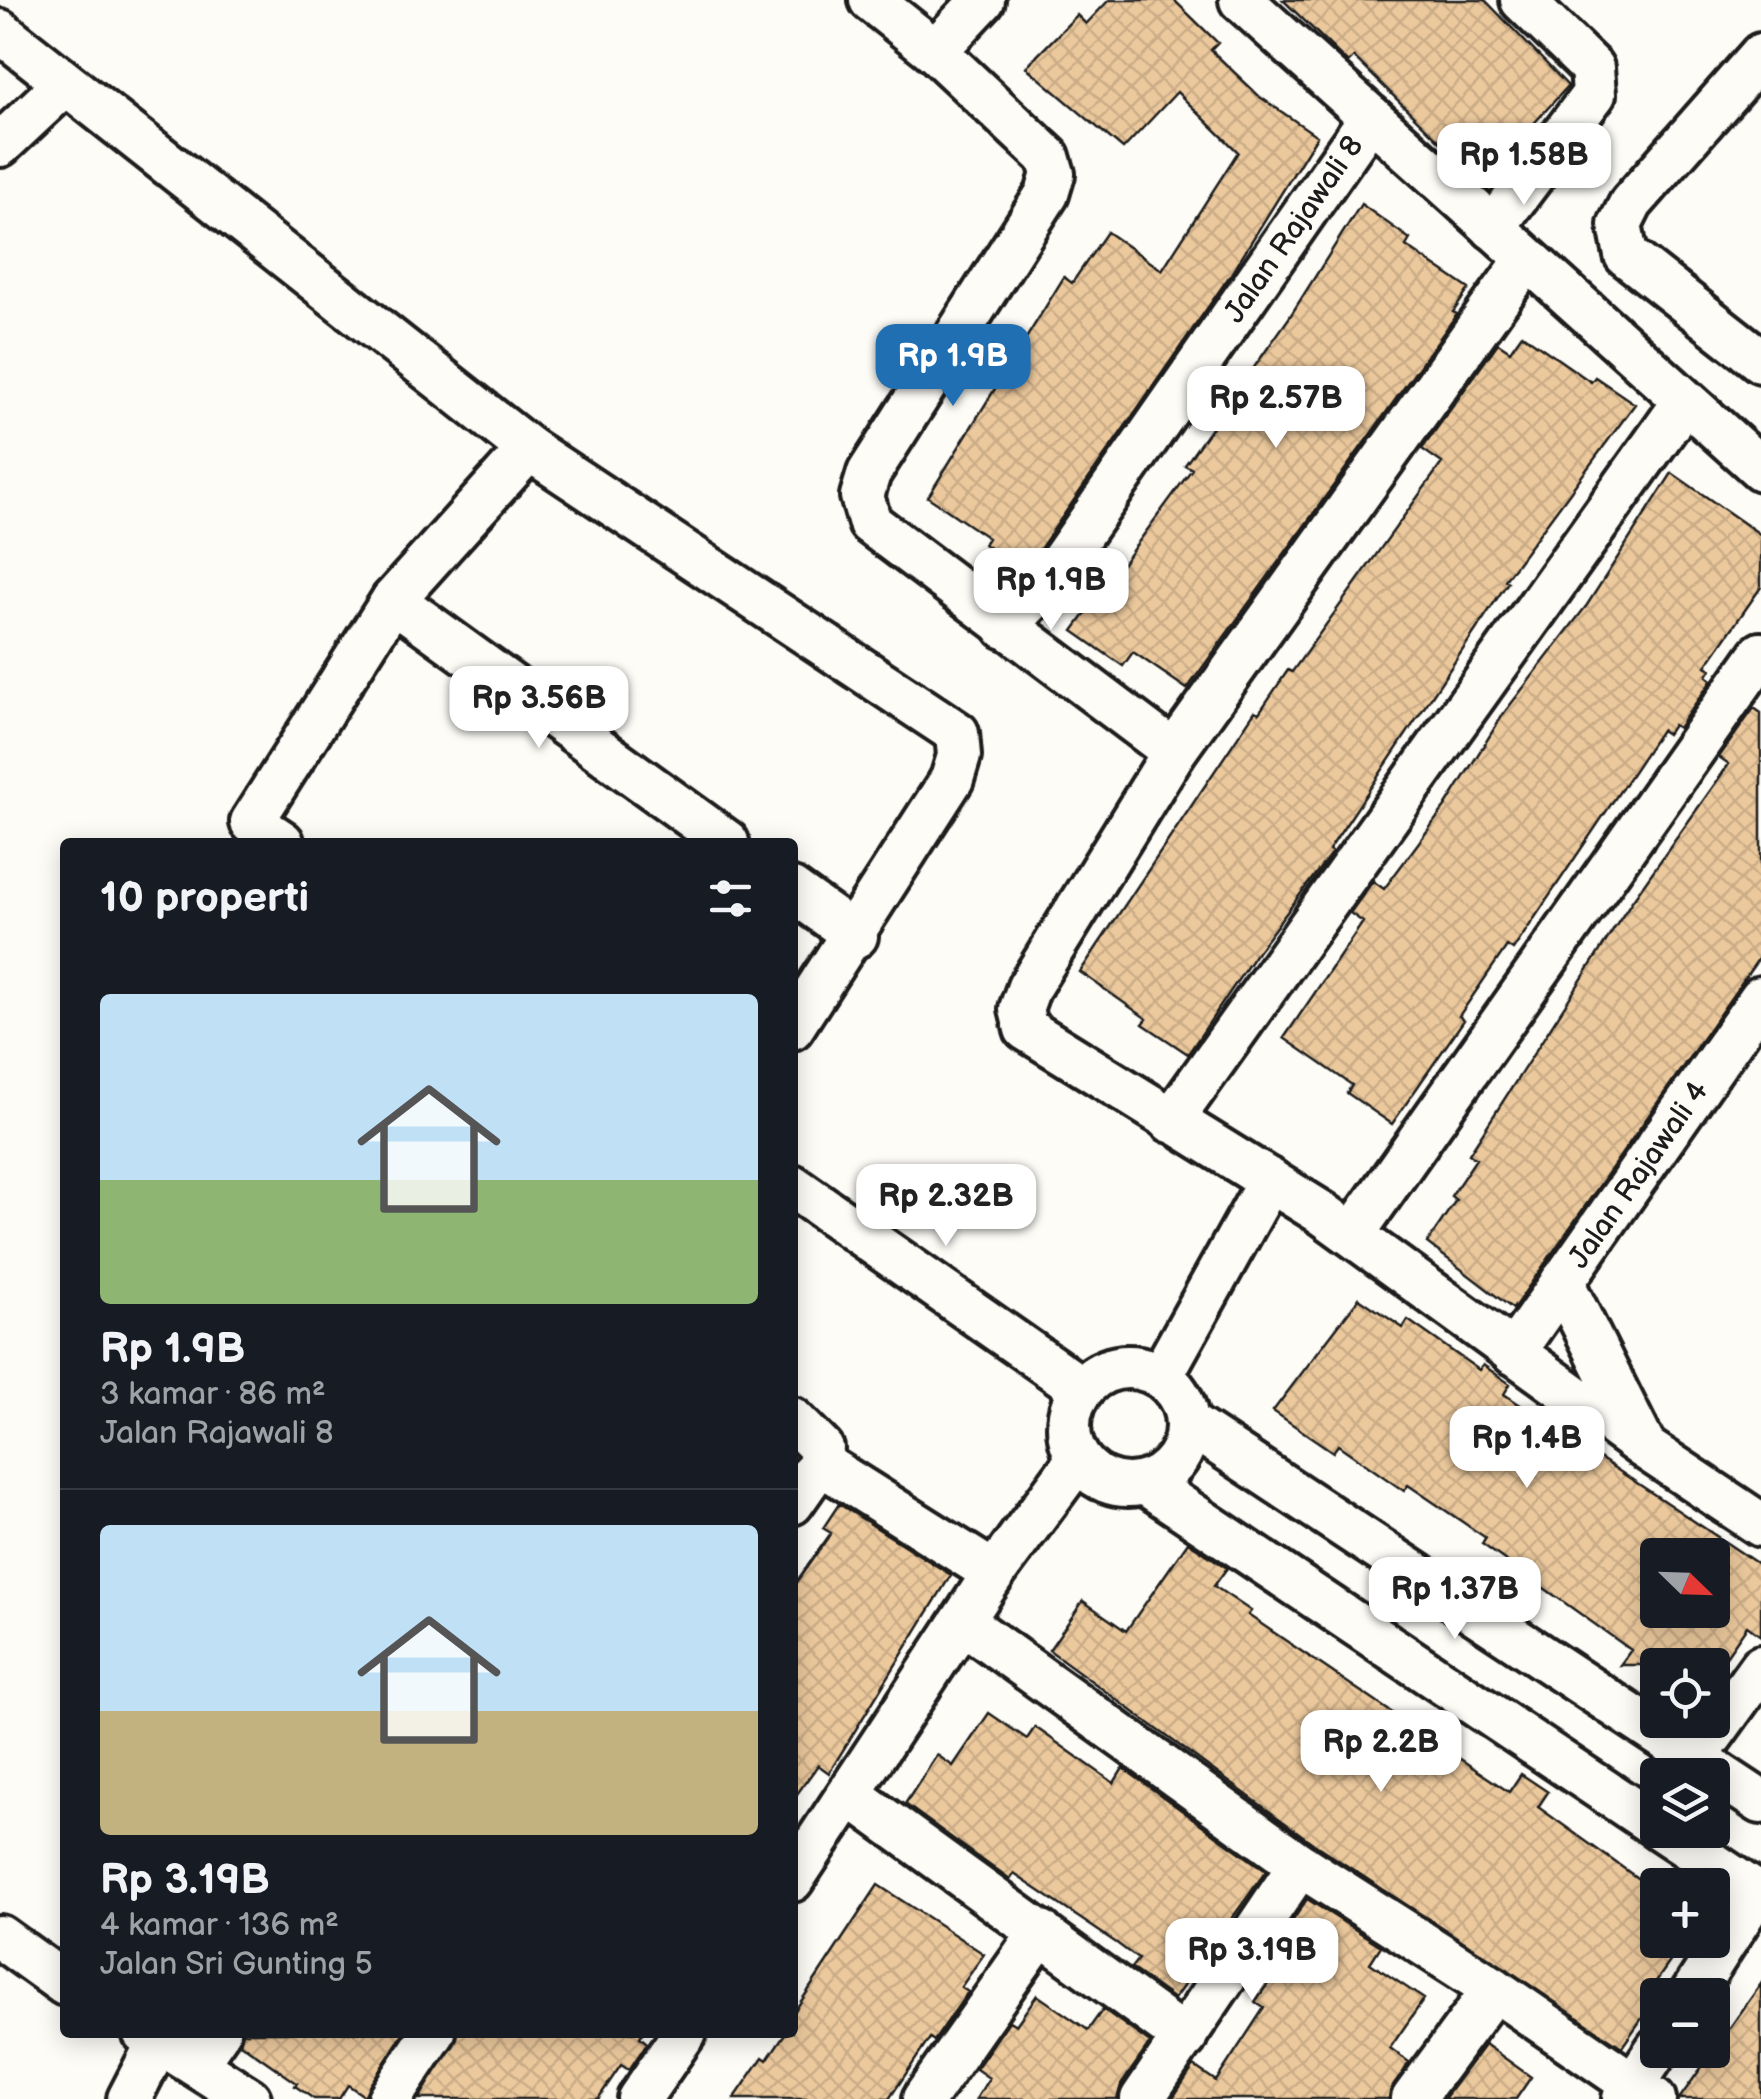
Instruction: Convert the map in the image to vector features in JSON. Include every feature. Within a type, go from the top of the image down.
[{"type":"street","points":[[871,0],[935,51],[1048,158],[1053,174],[1047,194],[869,473],[862,496],[870,523],[1174,752]]},
{"type":"street","points":[[935,51],[983,0]]},
{"type":"street","points":[[1241,0],[1761,469]]},
{"type":"street","points":[[1493,228],[1594,94],[1596,80],[1592,68],[1522,0]]},
{"type":"street","points":[[0,31],[529,448],[957,733],[960,756],[952,779],[856,936],[798,1019]]},
{"type":"street","points":[[1761,55],[1631,203],[1620,226],[1626,255],[1761,361]]},
{"type":"street","points":[[0,145],[65,84]]},
{"type":"street","name":"Jalan Rajawali 8","points":[[1005,627],[1044,587],[1370,116]]},
{"type":"street","points":[[1527,259],[1174,752],[1028,987],[1022,1009],[1026,1029],[1353,1234],[1644,1447],[1761,1524]]},
{"type":"street","points":[[1171,1121],[1685,401]]},
{"type":"street","points":[[276,838],[252,822],[393,600],[529,448]]},
{"type":"street","points":[[393,600],[721,838]]},
{"type":"street","points":[[1353,1234],[1761,654]]},
{"type":"street","points":[[798,894],[856,936]]},
{"type":"street","name":"Jalan Rajawali 4","points":[[1514,1353],[1761,998]]},
{"type":"street","points":[[1161,1376],[1270,1180]]},
{"type":"street","points":[[798,1190],[1082,1388]]},
{"type":"street","points":[[1562,1282],[1644,1447]]},
{"type":"street","points":[[1136,1366],[1161,1376],[1180,1396],[1188,1423],[1183,1449],[1168,1470],[1144,1484],[1113,1484],[1098,1478],[1078,1459],[1069,1434],[1072,1407],[1082,1388],[1109,1369],[1136,1366]]},
{"type":"street","points":[[1188,1423],[1761,1802]]},
{"type":"street","points":[[798,1425],[822,1449],[820,1463],[798,1494]]},
{"type":"street","points":[[798,1872],[852,1796],[994,1573],[1078,1459]]},
{"type":"street","points":[[820,1463],[994,1573]]},
{"type":"street","points":[[1144,1484],[1640,1815]]},
{"type":"street","points":[[962,1622],[1300,1865],[1494,1989],[1638,2094],[1649,2068]]},
{"type":"street","points":[[1696,1757],[1761,1668]]},
{"type":"street","points":[[852,1796],[1185,2038]]},
{"type":"street","points":[[1690,1848],[1759,1895],[1703,1978]]},
{"type":"street","points":[[1142,2099],[1300,1865]]},
{"type":"street","points":[[924,2099],[1041,1932]]},
{"type":"street","points":[[0,1937],[60,1980]]},
{"type":"street","points":[[1413,2099],[1494,1989]]},
{"type":"street","points":[[129,2099],[152,2038]]},
{"type":"street","points":[[157,2038],[208,2048],[250,2099]]},
{"type":"street","points":[[390,2099],[430,2038]]},
{"type":"street","points":[[638,2099],[681,2038]]},
{"type":"building","points":[[1109,0],[1174,0],[1218,43],[1211,50],[1260,97],[1317,136],[1231,274],[1024,572],[984,544],[988,538],[928,497],[1064,277],[1072,283],[1107,232],[1162,270],[1238,152],[1177,92],[1123,149],[1026,67],[1077,15],[1086,24]]},
{"type":"building","points":[[1283,0],[1485,0],[1568,86],[1528,130],[1532,134],[1488,189],[1354,57],[1348,63]]},
{"type":"building","points":[[1361,204],[1410,239],[1406,246],[1469,289],[1453,312],[1457,314],[1187,689],[1133,652],[1123,666],[1073,631],[1192,469],[1185,465],[1289,318]]},
{"type":"building","points":[[1522,334],[1591,382],[1595,377],[1635,404],[1505,580],[1508,582],[1329,850],[1332,852],[1257,952],[1188,1054],[1143,1024],[1147,1019],[1080,972],[1255,711],[1259,713],[1288,670],[1292,672],[1442,463],[1422,449],[1498,343],[1510,351]]},
{"type":"building","points":[[1672,473],[1761,535],[1761,587],[1706,666],[1711,669],[1707,676],[1712,680],[1678,728],[1673,725],[1667,734],[1661,730],[1513,950],[1507,946],[1459,1016],[1464,1020],[1392,1124],[1347,1093],[1352,1085],[1284,1038],[1363,922],[1350,913],[1373,881],[1384,889],[1445,807],[1504,713],[1587,605]]},
{"type":"building","points":[[1754,708],[1761,713],[1761,955],[1513,1309],[1427,1243],[1456,1200],[1451,1196],[1476,1159],[1469,1154],[1632,901],[1729,764],[1719,757]]},
{"type":"building","points":[[1359,1298],[1403,1328],[1408,1320],[1479,1370],[1483,1365],[1510,1384],[1504,1394],[1719,1538],[1640,1538],[1640,1628],[1730,1628],[1730,1545],[1761,1566],[1761,1636],[1747,1626],[1730,1651],[1640,1648],[1640,1665],[1620,1665],[1631,1650],[1482,1544],[1486,1538],[1408,1485],[1404,1491],[1338,1445],[1333,1452],[1273,1411]]},
{"type":"building","points":[[839,1504],[951,1575],[829,1773],[818,1765],[798,1793],[798,1580],[831,1533],[823,1528]]},
{"type":"building","points":[[1188,1542],[1227,1568],[1214,1586],[1251,1611],[1248,1615],[1509,1792],[1521,1774],[1548,1792],[1538,1807],[1640,1880],[1640,1958],[1672,1958],[1659,1978],[1640,1978],[1640,2021],[1622,2047],[1314,1844],[1049,1650],[1083,1601],[1126,1631]]},
{"type":"building","points":[[989,1713],[1027,1739],[1035,1727],[1114,1783],[1123,1768],[1266,1871],[1174,1999],[1131,1968],[1138,1959],[1118,1944],[1014,1874],[1010,1880],[905,1804],[937,1755],[953,1766]]},
{"type":"building","points":[[878,1885],[984,1954],[961,1987],[968,1992],[934,2041],[930,2038],[889,2099],[734,2099],[763,2057],[767,2060],[782,2038],[798,2038],[798,2006]]},
{"type":"building","points":[[1307,1899],[1381,1946],[1370,1963],[1424,1999],[1390,2048],[1409,2062],[1388,2099],[1172,2099],[1194,2066],[1216,2081],[1264,2008],[1255,2002],[1276,1972],[1264,1964]]},
{"type":"building","points":[[1761,1984],[1761,2099],[1679,2099],[1701,2068],[1730,2068],[1730,2027]]},
{"type":"building","points":[[1037,1995],[1088,2030],[1103,2009],[1150,2043],[1121,2085],[1117,2099],[976,2099],[989,2078],[976,2069],[1009,2021],[1016,2025]]},
{"type":"building","points":[[241,2038],[400,2038],[364,2096],[348,2085],[339,2099],[314,2099],[240,2043]]},
{"type":"building","points":[[455,2038],[641,2038],[647,2043],[629,2070],[621,2065],[598,2099],[419,2099]]},
{"type":"building","points":[[1485,2044],[1531,2077],[1516,2099],[1444,2099]]}]
